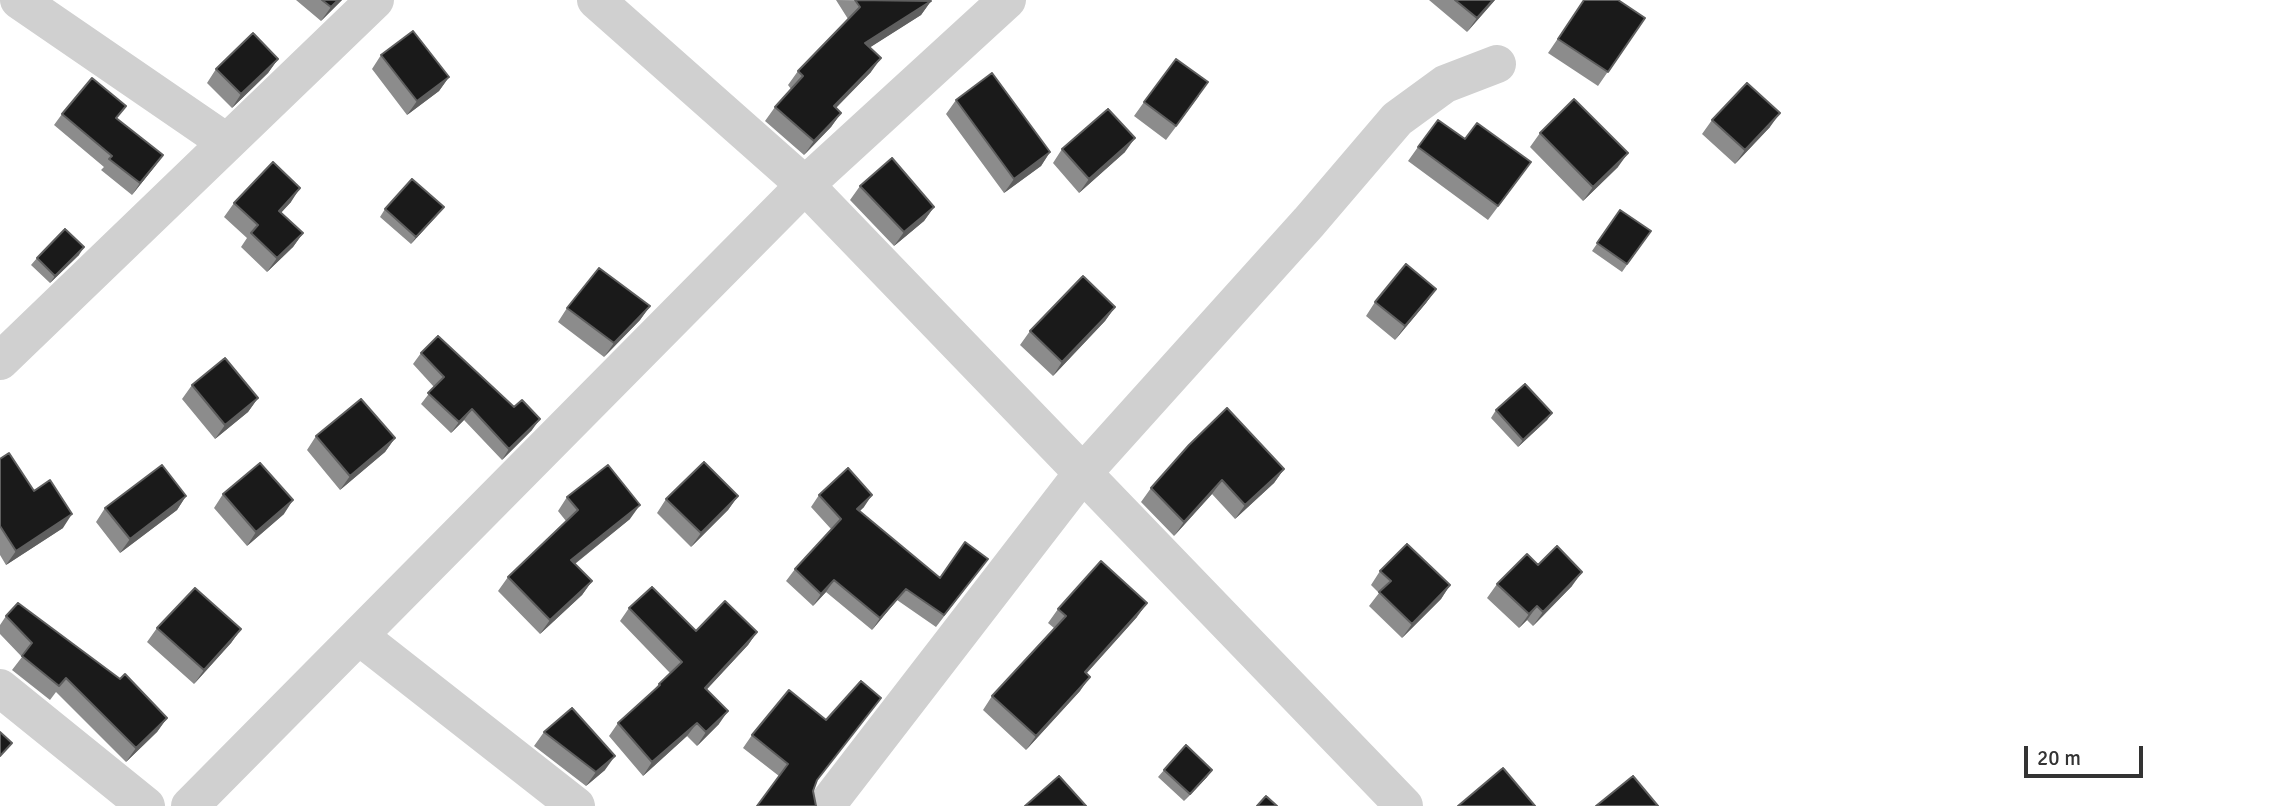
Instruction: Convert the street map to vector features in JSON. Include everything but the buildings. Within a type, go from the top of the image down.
[{"type":"street","points":[[19,0],[226,142]]},
{"type":"street","points":[[0,361],[375,0]]},
{"type":"street","points":[[596,0],[805,185],[1392,802]]},
{"type":"street","points":[[190,806],[805,185],[1006,0]]},
{"type":"street","points":[[826,806],[1082,474],[1300,232],[1397,119],[1445,84],[1497,64]]},
{"type":"street","points":[[359,636],[576,806]]},
{"type":"street","points":[[0,688],[146,806]]}]
